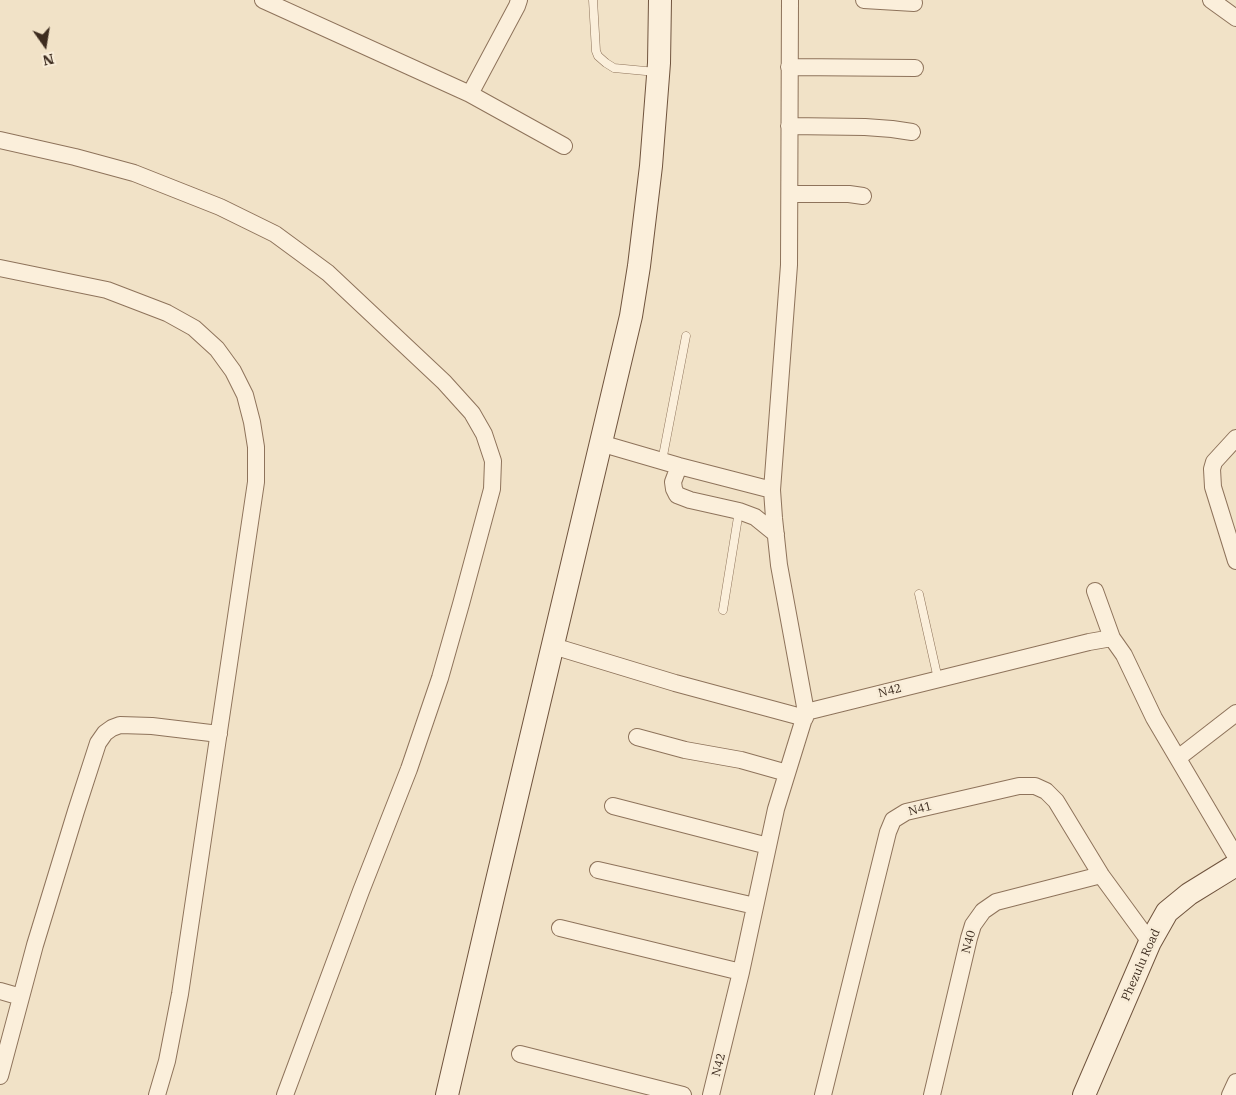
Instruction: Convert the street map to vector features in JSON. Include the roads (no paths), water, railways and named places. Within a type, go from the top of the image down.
[{"type":"street","points":[[263,0],[470,94],[564,146]]},
{"type":"street","points":[[470,94],[519,0]]},
{"type":"street","points":[[447,1095],[631,316],[640,266],[651,166],[658,72],[660,0]]},
{"type":"street","points":[[553,646],[675,684],[806,715],[779,565],[772,490],[789,265],[790,0]]},
{"type":"street","points":[[864,0],[914,3]]},
{"type":"street","points":[[1211,0],[1236,18]]},
{"type":"street","points":[[789,67],[915,68]]},
{"type":"street","points":[[789,126],[865,127],[912,132]]},
{"type":"street","points":[[0,140],[134,173],[220,207],[275,234],[328,274],[444,382],[472,413],[484,434],[493,461],[492,489],[440,678],[409,769],[285,1095]]},
{"type":"street","points":[[790,194],[849,194],[863,196]]},
{"type":"street","points":[[0,268],[107,290],[167,313],[194,328],[218,349],[233,371],[245,395],[252,422],[256,447],[256,482],[180,994],[167,1061],[157,1095]]},
{"type":"street","points":[[1236,438],[1214,462],[1212,469],[1213,487],[1236,562]]},
{"type":"street","points":[[600,443],[662,462],[772,490]]},
{"type":"street","points":[[679,466],[673,482],[677,495],[755,517],[776,534]]},
{"type":"street","points":[[1096,591],[1112,638],[1124,655],[1154,718],[1236,857]]},
{"type":"street","name":"N42","points":[[711,1095],[741,972],[776,809],[806,715],[938,679],[1112,638]]},
{"type":"street","points":[[1178,758],[1236,713]]},
{"type":"street","points":[[0,1076],[35,945],[98,743],[105,732],[120,725],[130,725],[219,734]]},
{"type":"street","points":[[637,737],[685,750],[741,760],[787,773]]},
{"type":"street","name":"N41","points":[[823,1095],[888,832],[893,820],[906,812],[1019,786],[1035,786],[1046,791],[1056,801],[1101,875],[1150,942]]},
{"type":"street","points":[[613,806],[768,846]]},
{"type":"street","name":"Phezulu Road","points":[[1084,1095],[1150,942],[1168,912],[1190,894],[1236,865]]},
{"type":"street","points":[[598,870],[755,906]]},
{"type":"street","name":"N40","points":[[932,1095],[969,938],[973,925],[983,911],[996,902],[1101,875]]},
{"type":"street","points":[[560,928],[741,972]]},
{"type":"street","points":[[0,991],[21,997]]},
{"type":"street","points":[[520,1054],[683,1095]]},
{"type":"street","points":[[1230,1095],[1236,1082]]},
{"type":"lane","points":[[593,0],[598,56],[614,68],[658,72]]},
{"type":"lane","points":[[662,462],[686,336]]},
{"type":"lane","points":[[723,610],[739,511]]},
{"type":"lane","points":[[919,594],[938,679]]}]
